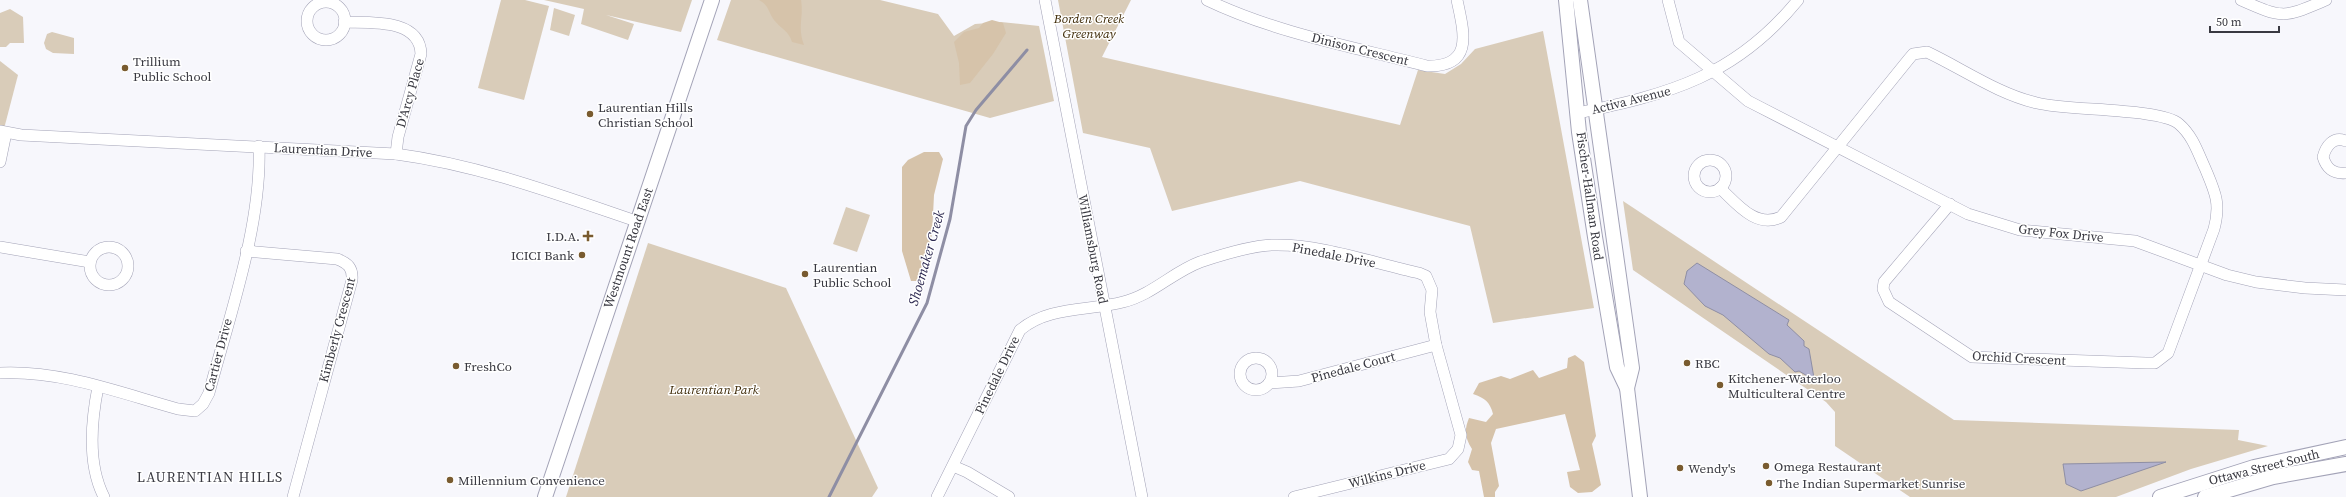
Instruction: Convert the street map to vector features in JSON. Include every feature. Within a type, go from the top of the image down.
[{"type":"main road","name":"Westmount Road East","points":[[545,497],[636,221],[712,0]]},
{"type":"main road","name":"Fischer-Hallman Road","points":[[1566,0],[1578,113],[1594,230],[1617,366],[1627,388],[1640,497]]},
{"type":"main road","name":"Fischer-Hallman Road","points":[[1580,0],[1594,110],[1632,368],[1627,388]]},
{"type":"main road","name":"Ottawa Street South","points":[[2160,497],[2254,467],[2346,447]]},
{"type":"main road","name":"Ottawa Street South","points":[[2205,497],[2273,477],[2346,464]]},
{"type":"street","name":"Williamsburg Road","points":[[1045,0],[1142,497]]},
{"type":"street","name":"Dinison Crescent","points":[[1207,0],[1240,16],[1427,66],[1441,66],[1456,58],[1464,43],[1457,0]]},
{"type":"street","name":"Grey Fox Drive","points":[[1668,0],[1679,42],[1748,101],[1968,214],[2020,230],[2135,241],[2201,266],[2256,282],[2305,288],[2346,290]]},
{"type":"street","name":"Activa Avenue","points":[[1578,113],[1652,97],[1680,87],[1713,71],[1758,42],[1784,17],[1798,0]]},
{"type":"street","points":[[2241,0],[2266,11],[2286,16],[2326,0]]},
{"type":"street","name":"D'Arcy Place","points":[[344,22],[391,24],[401,27],[417,38],[421,46],[422,54],[398,137],[396,154]]},
{"type":"street","name":"Orchid Crescent","points":[[1720,188],[1743,209],[1758,219],[1766,222],[1780,217],[1908,60],[1919,52],[1927,52],[2007,93],[2035,103],[2058,108],[2159,115],[2179,123],[2188,133],[2217,197],[2217,218],[2201,266],[2168,353],[2155,363],[1972,357],[1888,302],[1883,289],[1889,276],[1950,204]]},
{"type":"street","name":"Laurentian Drive","points":[[3,132],[396,154],[436,159],[491,173],[636,221]]},
{"type":"street","points":[[0,162],[3,132]]},
{"type":"street","points":[[2346,140],[2336,140],[2331,142],[2325,150],[2323,157],[2330,170],[2336,174],[2346,173]]},
{"type":"street","name":"Cartier Drive","points":[[0,373],[33,373],[57,376],[178,409],[195,411],[203,404],[209,393],[246,251],[253,214],[259,146]]},
{"type":"street","name":"Pinedale Drive","points":[[937,497],[1020,330],[1031,320],[1140,297],[1182,270],[1201,262],[1272,245],[1298,246],[1419,272],[1426,276],[1432,290],[1430,312],[1436,346],[1461,434],[1461,441],[1455,454]]},
{"type":"street","points":[[0,247],[90,262]]},
{"type":"street","name":"Kimberly Crescent","points":[[246,251],[337,259],[350,266],[352,272],[293,497]]},
{"type":"street","name":"Pinedale Court","points":[[1269,383],[1299,381],[1436,346]]},
{"type":"street","points":[[98,387],[92,420],[91,440],[97,478],[104,497]]},
{"type":"street","name":"Wilkins Drive","points":[[1294,497],[1448,459],[1455,454]]},
{"type":"street","points":[[953,466],[967,472],[1009,497]]},
{"type":"green space","points":[[501,0],[525,0],[549,6],[524,100],[478,88]]},
{"type":"green space","points":[[544,0],[692,0],[681,32],[606,15],[634,24],[628,40],[581,24],[584,9]]},
{"type":"green space","points":[[731,0],[880,0],[938,14],[954,36],[975,24],[1001,22],[1039,26],[1054,101],[990,118],[717,40]]},
{"type":"green space","name":"Borden Creek Greenway","points":[[1058,0],[1131,0],[1102,57],[1400,125],[1418,70],[1445,74],[1461,64],[1475,49],[1543,31],[1594,308],[1493,323],[1470,226],[1300,181],[1172,211],[1150,148],[1083,133]]},
{"type":"green space","points":[[554,8],[575,15],[569,36],[550,30]]},
{"type":"green space","points":[[10,9],[23,17],[24,43],[10,43],[6,47],[0,47],[0,13]]},
{"type":"green space","points":[[52,32],[74,38],[74,54],[53,53],[46,49],[44,43],[47,34]]},
{"type":"green space","points":[[0,61],[18,75],[5,125],[0,133]]},
{"type":"green space","points":[[1623,201],[1954,420],[2239,430],[2238,440],[2268,446],[2191,469],[2116,497],[1910,497],[1835,446],[1835,412],[1826,402],[1633,270]]},
{"type":"green space","points":[[846,207],[870,215],[857,252],[833,244]]},
{"type":"green space","name":"Laurentian Park","points":[[648,243],[786,288],[878,488],[872,497],[566,497]]},
{"type":"shaded area","points":[[759,0],[801,0],[801,32],[804,45],[792,42],[787,33],[774,20],[767,6]]},
{"type":"shaded area","points":[[992,20],[1003,23],[1006,33],[993,54],[970,83],[960,85],[959,63],[954,42],[964,32],[979,28],[983,23]]},
{"type":"shaded area","points":[[924,152],[939,152],[943,159],[934,195],[932,235],[917,281],[911,281],[902,251],[902,167],[908,160]]},
{"type":"shaded area","points":[[1575,355],[1584,362],[1596,436],[1592,444],[1601,485],[1592,492],[1578,493],[1570,487],[1567,472],[1580,470],[1565,414],[1496,429],[1491,443],[1499,486],[1495,492],[1495,497],[1484,497],[1479,471],[1472,470],[1468,462],[1472,449],[1466,434],[1466,426],[1469,418],[1486,422],[1493,414],[1486,401],[1473,394],[1479,383],[1501,376],[1510,379],[1533,370],[1539,378],[1567,368],[1568,358]]},
{"type":"water","points":[[1697,263],[1789,320],[1787,325],[1804,341],[1804,346],[1809,349],[1814,378],[1809,377],[1799,371],[1795,372],[1780,358],[1769,354],[1723,315],[1705,306],[1684,284],[1687,271]]},
{"type":"water","points":[[2166,462],[2081,491],[2066,484],[2063,464]]},
{"type":"waterway","name":"Shoemaker Creek","points":[[829,497],[927,303],[950,219],[966,126],[976,110],[1027,50]]},
{"type":"place","name":"Trillium Public School","points":[[125,68]]},
{"type":"place","name":"Laurentian Hills Christian School","points":[[590,114]]},
{"type":"place","name":"I.D.A.","points":[[588,236]]},
{"type":"place","name":"ICICI Bank","points":[[582,255]]},
{"type":"place","name":"Laurentian Public School","points":[[805,274]]},
{"type":"place","name":"RBC","points":[[1687,363]]},
{"type":"place","name":"FreshCo","points":[[456,366]]},
{"type":"place","name":"Kitchener-Waterloo Multiculteral Centre","points":[[1720,385]]},
{"type":"place","name":"Omega Restaurant","points":[[1766,466]]},
{"type":"place","name":"Wendy's","points":[[1680,468]]},
{"type":"place","name":"Millennium Convenience","points":[[450,480]]},
{"type":"place","name":"The Indian Supermarket Sunrise","points":[[1769,483]]},
{"type":"district","name":"LAURENTIAN HILLS","points":[[210,477]]}]
